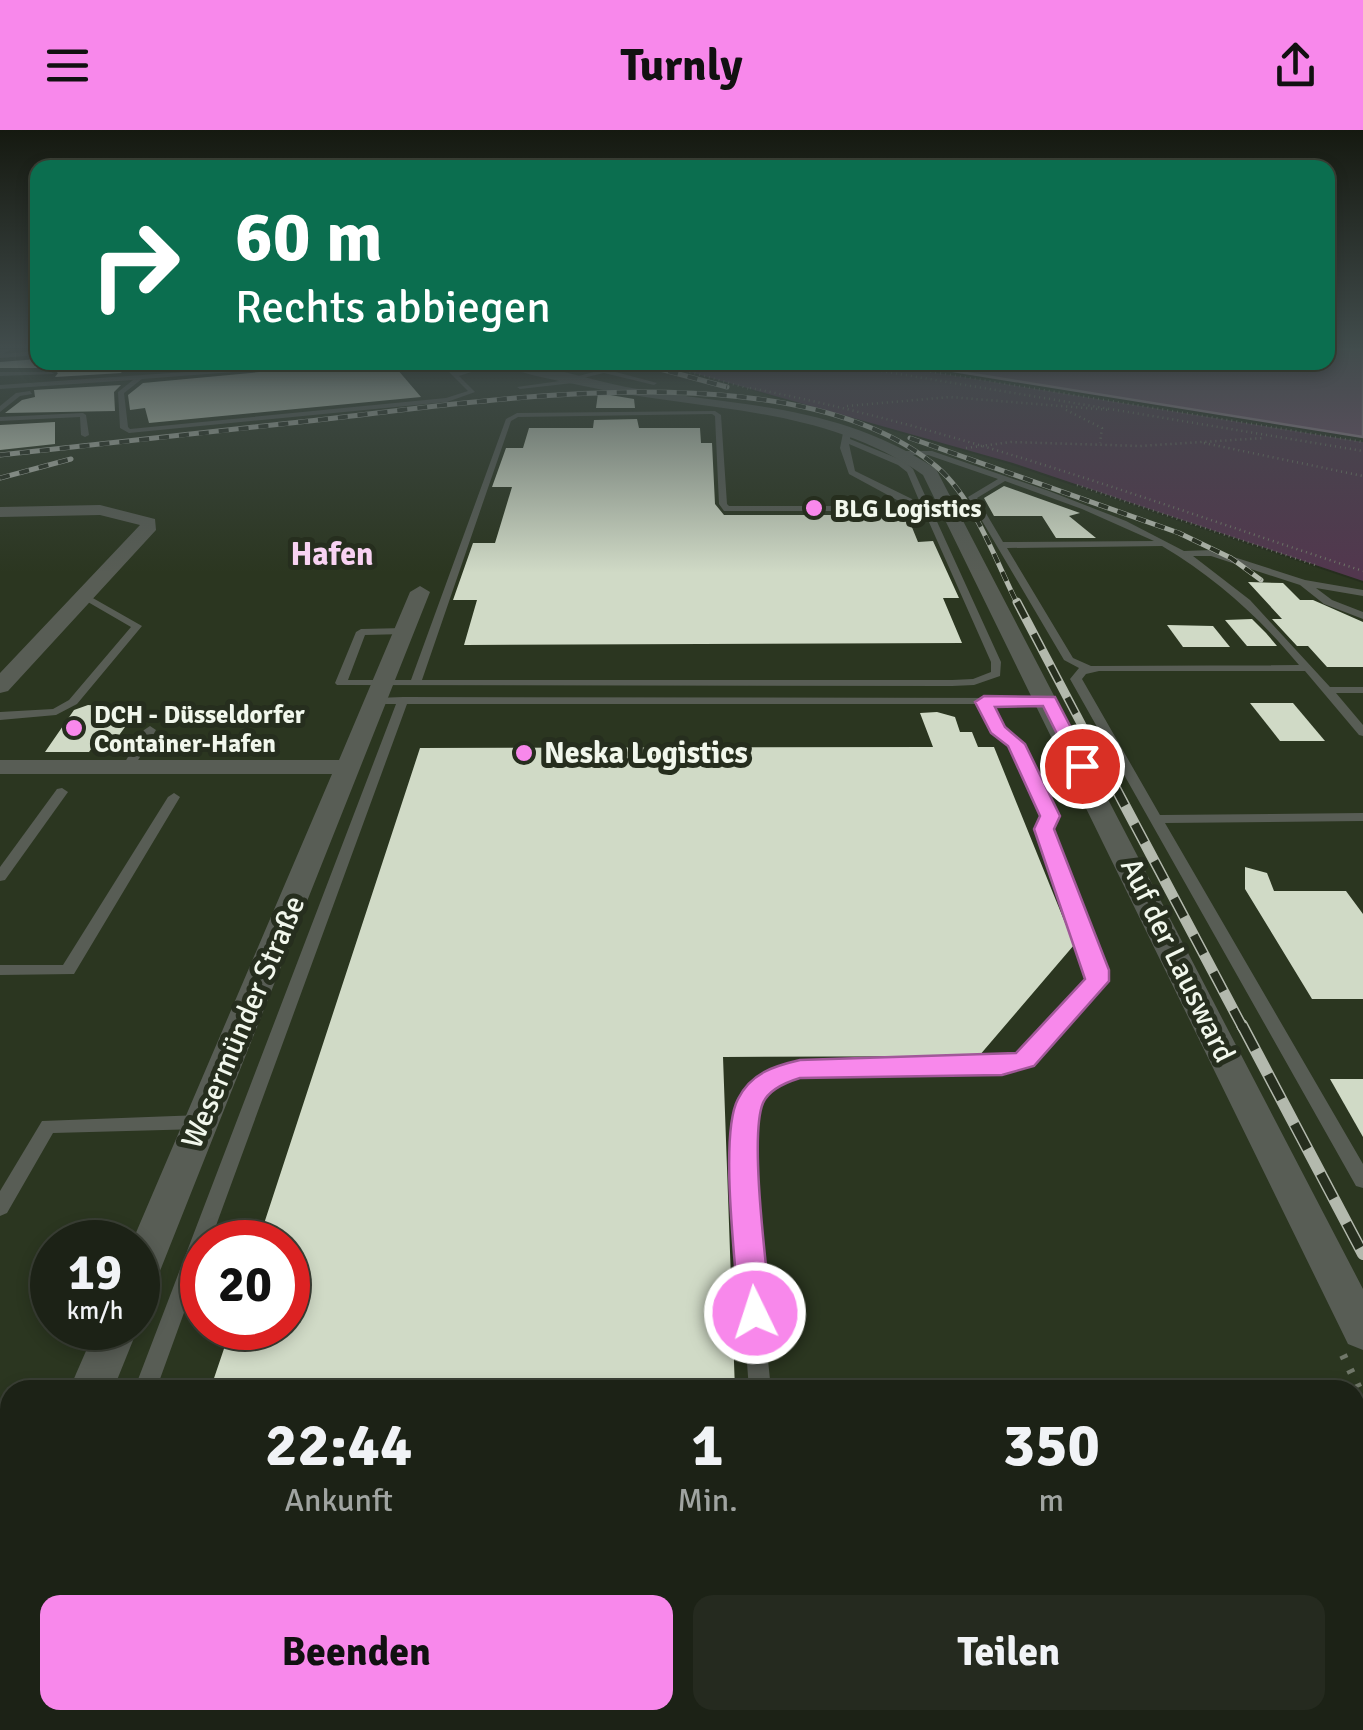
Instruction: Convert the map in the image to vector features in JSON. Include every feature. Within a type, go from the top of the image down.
[{"type":"street","points":[[814,424],[905,453],[926,500]]},
{"type":"street","name":"Auf der Lausward","points":[[926,500],[1049,701],[1363,1331]]},
{"type":"street","points":[[0,512],[114,511],[135,514],[149,523],[148,530],[0,686]]},
{"type":"street","name":"Wesermünder Straße","points":[[160,1222],[348,767],[394,692],[404,632],[420,592]]},
{"type":"street","points":[[0,766],[348,767]]},
{"type":"street","points":[[95,1380],[107,1350]]},
{"type":"lane","points":[[84,424],[85,435]]},
{"type":"lane","points":[[124,424],[129,431],[204,424]]},
{"type":"lane","points":[[150,1380],[394,692],[506,424]]},
{"type":"lane","points":[[718,424],[723,504],[727,508],[926,500]]},
{"type":"lane","points":[[850,435],[852,472],[909,501],[926,500]]},
{"type":"lane","points":[[394,692],[952,683],[988,679],[996,674],[996,662],[926,500],[907,468],[850,435]]},
{"type":"lane","points":[[905,453],[930,453],[1110,517],[1182,554],[1230,588],[1363,732]]},
{"type":"lane","points":[[1003,479],[972,497],[1070,660],[1089,669],[1304,668]]},
{"type":"lane","points":[[999,545],[1164,544]]},
{"type":"lane","points":[[1182,554],[1212,553],[1303,583],[1363,593]]},
{"type":"lane","points":[[1303,583],[1328,602],[1363,616]]},
{"type":"lane","points":[[0,716],[56,712],[74,702],[136,626],[84,596]]},
{"type":"lane","points":[[404,632],[361,632],[340,683],[394,692],[1049,701]]},
{"type":"lane","points":[[1089,669],[1076,678],[1363,1180]]},
{"type":"lane","points":[[1326,690],[1363,690]]},
{"type":"lane","points":[[759,1380],[744,1160],[748,1103],[761,1086],[778,1074],[800,1069],[1002,1066],[1025,1059],[1097,981],[1097,970],[1044,829],[1050,816],[1016,744],[998,730],[984,702]]},
{"type":"lane","points":[[128,767],[150,730]]},
{"type":"lane","points":[[0,877],[62,792]]},
{"type":"lane","points":[[0,970],[68,970],[174,797]]},
{"type":"lane","points":[[1157,819],[1363,817]]},
{"type":"lane","points":[[0,1208],[48,1126],[201,1122]]},
{"type":"path","points":[[904,424],[1363,571]]},
{"type":"path","points":[[1097,424],[1102,428],[1100,443]]},
{"type":"path","points":[[1204,424],[1363,451]]},
{"type":"path","points":[[1250,424],[1363,442]]},
{"type":"path","points":[[961,449],[1011,442],[1140,446],[1277,437]]},
{"type":"path","points":[[1193,440],[1363,476]]},
{"type":"shaded area","points":[[0,424],[868,424],[1009,464],[1363,583],[1363,1380],[0,1380]]},
{"type":"shaded area","points":[[873,424],[1250,424],[1363,442],[1363,581],[1013,463]]},
{"type":"shaded area","points":[[1280,424],[1363,424],[1363,437]]},
{"type":"building","points":[[55,424],[55,444],[0,450],[0,425]]},
{"type":"building","points":[[594,424],[638,424],[639,428],[700,428],[701,443],[712,443],[715,504],[724,515],[907,515],[918,542],[933,541],[959,598],[943,598],[962,643],[464,645],[477,600],[453,600],[473,543],[495,543],[512,487],[492,487],[506,448],[523,448],[529,428],[593,428]]},
{"type":"building","points":[[1004,486],[1080,513],[1069,516],[1096,538],[1056,538],[1042,516],[994,516],[984,498]]},
{"type":"building","points":[[1248,582],[1283,583],[1300,600],[1313,600],[1363,622],[1363,667],[1327,667],[1308,646],[1297,646],[1272,619],[1282,619]]},
{"type":"building","points":[[1252,619],[1277,646],[1247,646],[1225,620]]},
{"type":"building","points":[[1167,625],[1213,626],[1230,647],[1183,647]]},
{"type":"building","points":[[1250,703],[1293,703],[1325,741],[1280,741]]},
{"type":"building","points":[[88,705],[138,709],[112,745],[94,745],[89,752],[45,752],[74,710]]},
{"type":"building","points":[[920,713],[955,717],[960,732],[972,732],[978,747],[994,747],[1074,945],[979,1056],[723,1057],[735,1380],[213,1380],[224,1350],[310,1350],[310,1220],[265,1220],[420,748],[933,747]]},
{"type":"building","points":[[1245,867],[1267,873],[1274,891],[1346,891],[1363,914],[1363,999],[1312,999],[1245,889]]},
{"type":"building","points":[[1330,1079],[1363,1079],[1363,1137]]},
{"type":"railway","points":[[0,455],[287,424]]},
{"type":"railway","points":[[857,424],[932,463],[947,476],[982,529],[1018,605]]},
{"type":"railway","points":[[910,438],[1179,533],[1231,558],[1261,580]]},
{"type":"railway","points":[[0,478],[71,459]]},
{"type":"railway","points":[[1017,602],[1116,790]]},
{"type":"railway","points":[[1115,787],[1243,1028]]},
{"type":"railway","points":[[1242,1025],[1363,1254]]},
{"type":"place","name":"BLG Logistics","points":[[814,508]]},
{"type":"place","name":"DCH - Düsseldorfer Container-Hafen","points":[[74,728]]},
{"type":"place","name":"Neska Logistics","points":[[524,753]]},
{"type":"district","name":"Hafen","points":[[332,554]]},
{"type":"route","points":[[755,1313],[744,1160],[748,1103],[761,1086],[778,1074],[800,1069],[1002,1066],[1025,1059],[1097,981],[1097,970],[1044,829],[1050,816],[1016,744],[998,730],[984,702],[1049,701],[1082,766]]}]
